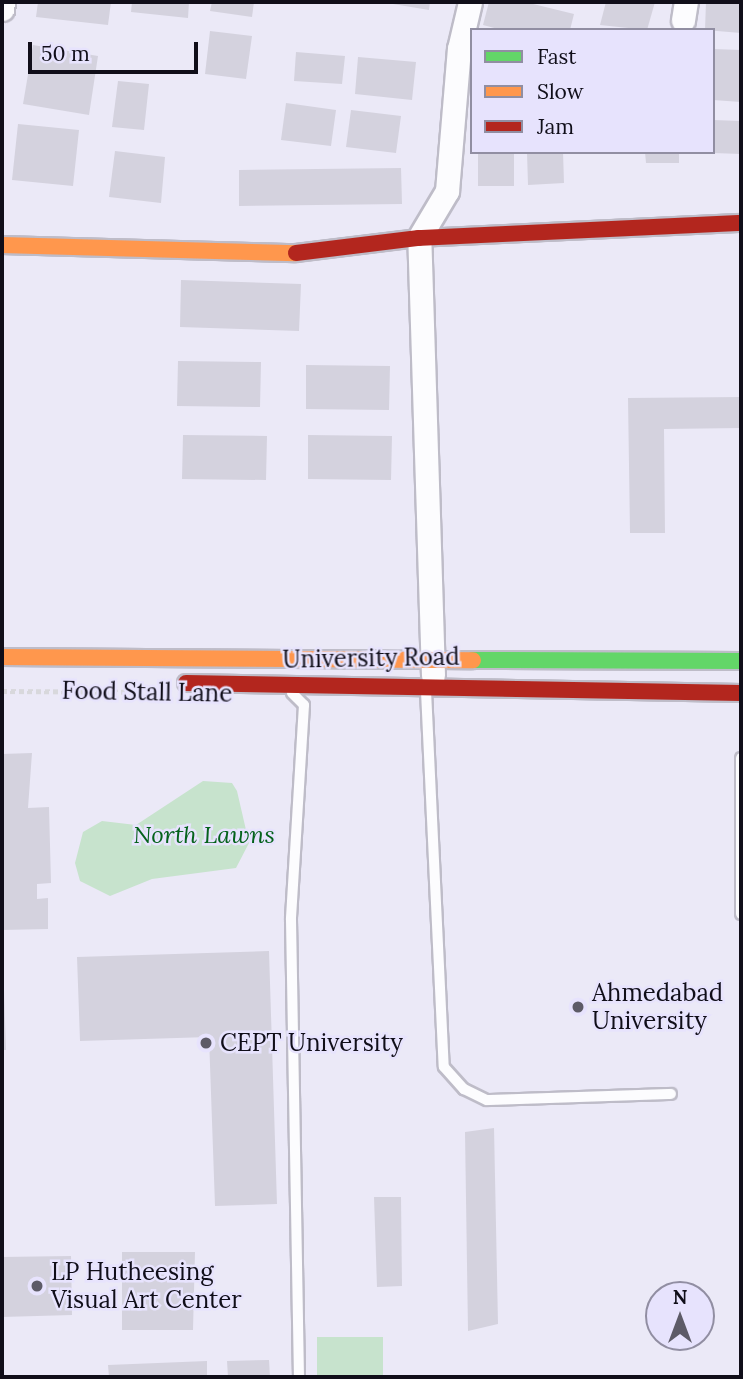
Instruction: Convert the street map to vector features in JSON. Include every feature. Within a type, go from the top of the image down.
[{"type":"street","points":[[2,9],[3,2]]},
{"type":"street","points":[[430,687],[433,656],[419,238],[447,191],[459,49],[470,2]]},
{"type":"street","points":[[2,245],[318,254],[419,238],[741,223],[741,209]]},
{"type":"street","name":"University Road","points":[[2,657],[213,663],[433,656],[741,661]]},
{"type":"street","name":"University Road","points":[[170,688],[292,685],[741,693]]},
{"type":"lane","points":[[292,685],[304,705],[291,920],[299,1377]]},
{"type":"lane","points":[[430,687],[444,1067],[464,1089],[487,1100],[671,1094]]},
{"type":"lane","points":[[741,758],[741,914]]},
{"type":"path","name":"Food Stall Lane","points":[[2,691],[170,688]]},
{"type":"green space","name":"North Lawns","points":[[203,781],[232,783],[237,791],[249,843],[236,868],[152,879],[110,896],[80,881],[75,863],[83,832],[102,821],[136,825]]},
{"type":"green space","points":[[317,1337],[383,1337],[383,1377],[317,1377]]},
{"type":"building","points":[[38,2],[111,2],[108,25],[36,17]]},
{"type":"building","points":[[132,2],[189,2],[188,18],[131,12]]},
{"type":"building","points":[[212,2],[254,2],[252,17],[210,11]]},
{"type":"building","points":[[381,2],[430,2],[429,10]]},
{"type":"building","points":[[489,2],[525,2],[574,14],[570,28],[494,28],[483,25]]},
{"type":"building","points":[[606,2],[655,2],[648,28],[600,25]]},
{"type":"building","points":[[706,2],[741,2],[741,33],[705,28]]},
{"type":"building","points":[[210,31],[252,36],[246,79],[205,74]]},
{"type":"building","points":[[33,45],[98,56],[89,115],[23,104]]},
{"type":"building","points":[[715,49],[741,50],[741,102],[715,100]]},
{"type":"building","points":[[296,52],[345,56],[342,84],[294,81]]},
{"type":"building","points":[[358,57],[416,62],[412,100],[355,94]]},
{"type":"building","points":[[118,81],[149,84],[144,130],[112,127]]},
{"type":"building","points":[[286,103],[336,110],[331,146],[281,140]]},
{"type":"building","points":[[351,110],[401,116],[396,153],[346,147]]},
{"type":"building","points":[[715,120],[741,121],[741,154],[715,153]]},
{"type":"building","points":[[18,124],[79,130],[73,186],[12,180]]},
{"type":"building","points":[[115,151],[165,157],[161,203],[109,197]]},
{"type":"building","points":[[478,154],[514,154],[514,186],[478,186]]},
{"type":"building","points":[[527,154],[563,154],[564,183],[528,185]]},
{"type":"building","points":[[645,154],[679,154],[679,163],[646,163]]},
{"type":"building","points":[[401,168],[402,204],[239,206],[239,170]]},
{"type":"building","points":[[181,280],[301,284],[299,331],[180,327]]},
{"type":"building","points":[[178,361],[261,362],[260,407],[177,406]]},
{"type":"building","points":[[306,365],[390,366],[389,410],[306,409]]},
{"type":"building","points":[[741,397],[741,428],[664,429],[665,533],[630,533],[628,398]]},
{"type":"building","points":[[183,435],[267,436],[266,480],[182,479]]},
{"type":"building","points":[[308,435],[392,436],[391,480],[308,479]]},
{"type":"building","points":[[32,753],[28,808],[49,807],[51,883],[37,884],[37,899],[48,898],[48,929],[2,930],[2,754]]},
{"type":"building","points":[[269,951],[277,1204],[215,1206],[209,1037],[80,1041],[77,957]]},
{"type":"building","points":[[4,991],[6,1050],[2,1050],[2,992]]},
{"type":"building","points":[[494,1128],[498,1324],[468,1331],[465,1132]]},
{"type":"building","points":[[374,1197],[401,1197],[402,1286],[377,1287]]},
{"type":"building","points":[[122,1252],[195,1252],[193,1330],[122,1330]]},
{"type":"building","name":"LP Hutheesing Visual Art Center","points":[[71,1256],[72,1315],[2,1317],[2,1257]]},
{"type":"building","points":[[269,1360],[270,1377],[228,1377],[227,1361]]},
{"type":"building","points":[[207,1361],[207,1377],[109,1377],[108,1365]]},
{"type":"traffic: fast","points":[[473,660],[741,661]]},
{"type":"traffic: slow","points":[[2,245],[296,253]]},
{"type":"traffic: slow","points":[[2,657],[473,660]]},
{"type":"traffic: jam","points":[[296,253],[419,238],[741,223]]},
{"type":"traffic: jam","points":[[186,683],[741,693]]},
{"type":"place","name":"Ahmedabad University","points":[[578,1007]]},
{"type":"place","name":"CEPT University","points":[[206,1043]]},
{"type":"place","name":"LP Hutheesing Visual Art Center","points":[[37,1286]]}]
